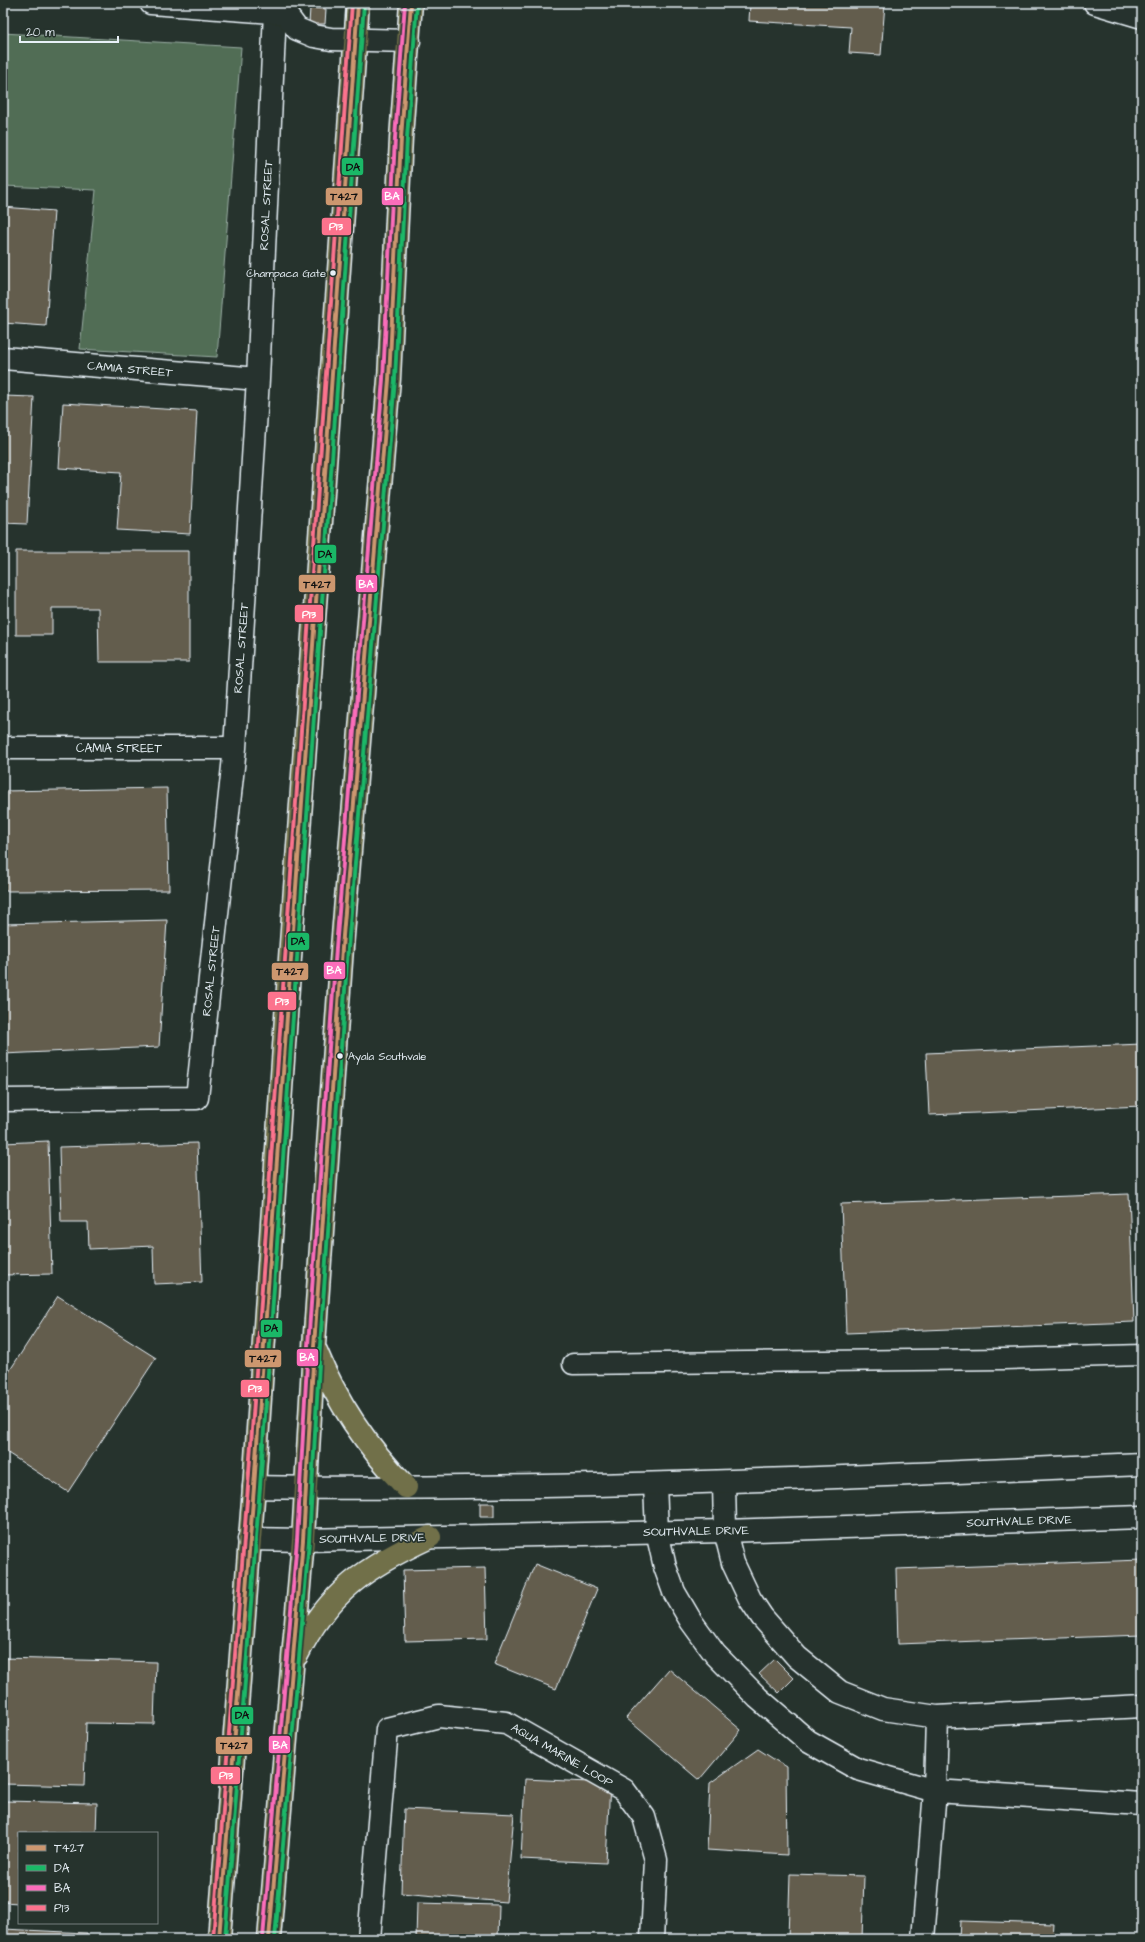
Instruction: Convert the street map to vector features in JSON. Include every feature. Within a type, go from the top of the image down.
[{"type":"main road","points":[[219,1939],[254,1487],[290,950],[358,3]]},
{"type":"main road","points":[[269,1939],[303,1540],[314,1346],[342,948],[389,379],[401,138],[411,3]]},
{"type":"main road","points":[[314,1346],[327,1377],[343,1408],[383,1463],[406,1487]]},
{"type":"main road","points":[[292,1664],[307,1635],[320,1616],[347,1586],[372,1567],[430,1538]]},
{"type":"street","points":[[151,3],[283,8],[297,30],[314,36],[331,39],[409,41]]},
{"type":"street","points":[[1095,3],[1142,17]]},
{"type":"street","name":"ROSAL STREET","points":[[3,1100],[197,1098],[235,748],[283,8]]},
{"type":"street","name":"CAMIA STREET","points":[[3,358],[258,379]]},
{"type":"street","name":"CAMIA STREET","points":[[3,748],[235,748]]},
{"type":"street","points":[[254,1487],[306,1488],[656,1484],[1142,1464]]},
{"type":"street","points":[[724,1482],[725,1531],[733,1563],[750,1599],[762,1618],[797,1657],[840,1692],[883,1709],[937,1717],[1142,1706]]},
{"type":"street","points":[[656,1484],[657,1532],[674,1592],[691,1621],[715,1654],[758,1698],[808,1741],[858,1768],[935,1791],[1142,1804]]},
{"type":"street","name":"SOUTHVALE DRIVE","points":[[249,1539],[303,1540],[430,1538],[725,1531],[1142,1517]]},
{"type":"street","name":"AQUA MARINE LOOP","points":[[369,1939],[387,1729],[439,1716],[506,1723],[624,1790],[644,1817],[656,1860],[652,1939]]},
{"type":"street","points":[[923,1939],[935,1791],[937,1717]]},
{"type":"lane","points":[[573,1364],[1004,1359],[1142,1355]]},
{"type":"green space","points":[[3,33],[241,47],[217,357],[80,349],[96,190],[3,186]]},
{"type":"building","points":[[750,3],[885,3],[881,55],[849,53],[851,27],[749,21]]},
{"type":"building","points":[[310,8],[326,9],[325,24],[309,24]]},
{"type":"building","points":[[3,207],[54,211],[46,326],[3,323]]},
{"type":"building","points":[[3,396],[34,397],[27,524],[3,523]]},
{"type":"building","points":[[63,403],[197,411],[190,534],[117,530],[121,472],[59,468]]},
{"type":"building","points":[[16,551],[189,551],[189,662],[99,662],[98,608],[52,608],[52,635],[16,635]]},
{"type":"building","points":[[3,625],[6,669],[3,669]]},
{"type":"building","points":[[167,788],[169,890],[5,891],[3,791]]},
{"type":"building","points":[[167,920],[159,1047],[3,1054],[3,924]]},
{"type":"building","points":[[1142,1044],[1142,1106],[929,1115],[926,1053]]},
{"type":"building","points":[[48,1141],[52,1274],[3,1275],[3,1143]]},
{"type":"building","points":[[197,1143],[202,1282],[154,1284],[153,1246],[89,1249],[88,1222],[61,1222],[59,1147]]},
{"type":"building","points":[[1129,1194],[1134,1322],[846,1333],[841,1204]]},
{"type":"building","points":[[58,1296],[156,1358],[68,1492],[3,1450],[3,1381]]},
{"type":"building","points":[[480,1503],[494,1503],[494,1517],[480,1517]]},
{"type":"building","points":[[1142,1560],[1142,1635],[898,1644],[896,1569]]},
{"type":"building","points":[[535,1564],[597,1589],[556,1689],[494,1664]]},
{"type":"building","points":[[485,1568],[487,1639],[405,1641],[403,1570]]},
{"type":"building","points":[[3,1658],[156,1662],[154,1724],[86,1723],[84,1786],[3,1784]]},
{"type":"building","points":[[775,1659],[794,1678],[779,1693],[759,1674]]},
{"type":"building","points":[[669,1669],[741,1730],[699,1780],[626,1718]]},
{"type":"building","points":[[758,1749],[786,1767],[787,1855],[707,1850],[710,1783]]},
{"type":"building","points":[[525,1779],[610,1783],[606,1863],[521,1859]]},
{"type":"building","points":[[3,1801],[97,1803],[96,1832],[18,1832],[18,1903],[3,1902]]},
{"type":"building","points":[[404,1809],[514,1814],[506,1902],[401,1893]]},
{"type":"building","points":[[790,1874],[864,1876],[862,1939],[788,1939]]},
{"type":"building","points":[[417,1903],[499,1905],[498,1939],[416,1939]]},
{"type":"building","points":[[960,1921],[1054,1924],[1053,1939],[959,1939]]},
{"type":"building","points":[[3,1929],[87,1933],[87,1939],[3,1939]]},
{"type":"building","points":[[1066,1937],[1142,1938],[1142,1939],[1066,1939]]},
{"type":"transit line","name":"P13","points":[[213,1939],[248,1487],[352,3]]},
{"type":"transit line","name":"T427","points":[[219,1939],[254,1487],[358,3]]},
{"type":"transit line","name":"DA","points":[[225,1939],[260,1487],[364,3]]},
{"type":"transit line","name":"BA","points":[[263,1938],[297,1540],[308,1346],[336,948],[383,379],[395,138],[405,3]]},
{"type":"transit line","name":"T427","points":[[269,1939],[303,1540],[314,1346],[342,948],[389,379],[401,138],[411,3]]},
{"type":"transit line","name":"DA","points":[[275,1939],[309,1541],[320,1346],[348,948],[395,379],[407,138],[417,3]]},
{"type":"place","name":"Champaca Gate","points":[[333,273]]},
{"type":"place","name":"Ayala Southvale","points":[[340,1056]]}]
